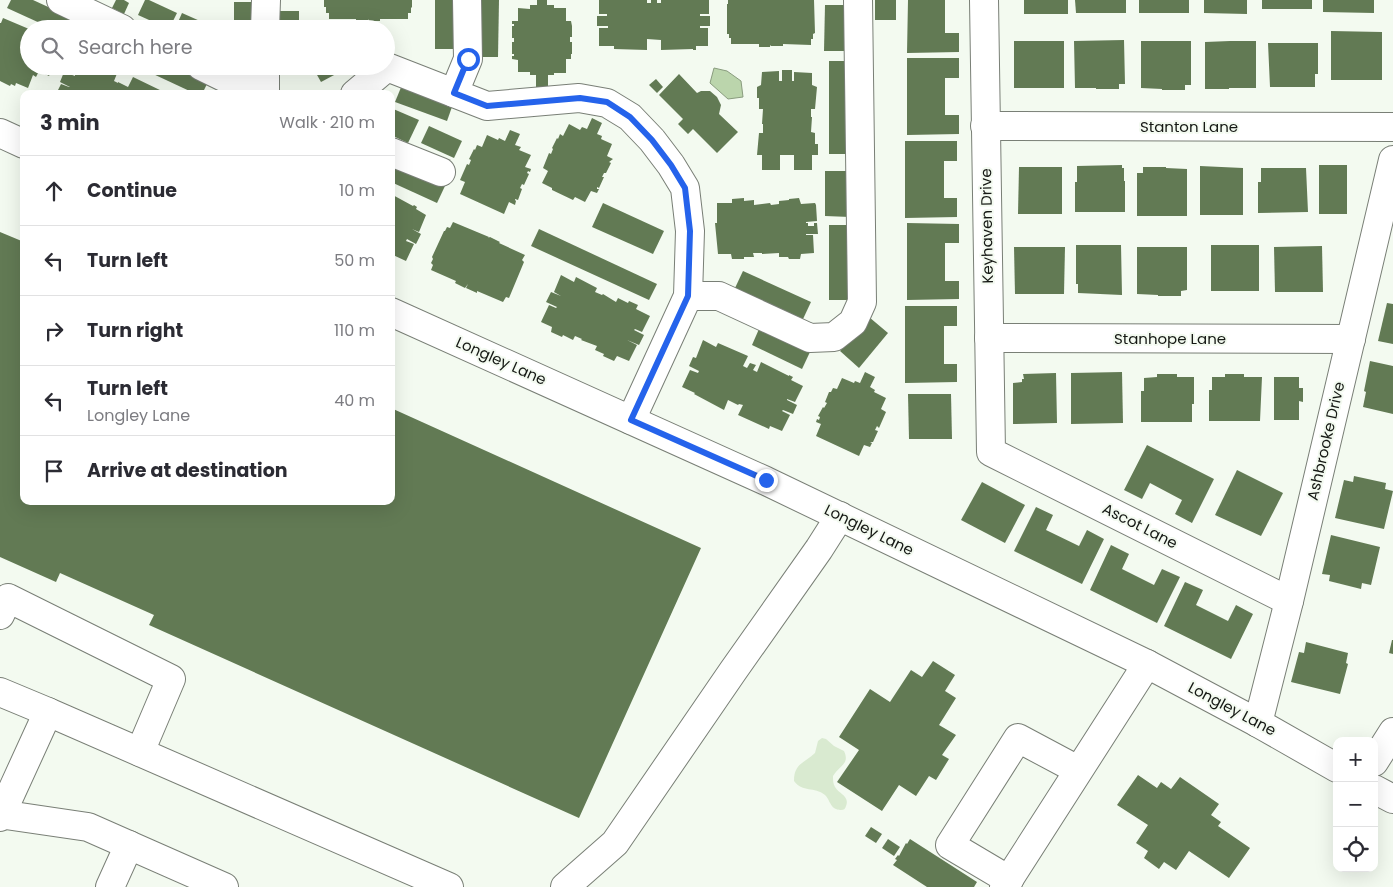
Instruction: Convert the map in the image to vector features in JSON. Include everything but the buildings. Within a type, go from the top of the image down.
[{"type":"street","points":[[61,0],[103,20]]},
{"type":"street","points":[[266,0],[266,20]]},
{"type":"street","points":[[454,93],[468,59],[467,0]]},
{"type":"street","points":[[688,296],[719,296],[810,338],[834,337],[853,322],[862,302],[858,0]]},
{"type":"street","name":"Keyhaven Drive","points":[[984,0],[991,452]]},
{"type":"street","points":[[395,70],[487,106],[580,98],[607,102],[630,117],[652,140],[671,165],[685,188],[690,231],[688,296],[631,420]]},
{"type":"street","points":[[219,75],[250,90]]},
{"type":"street","points":[[265,75],[265,90]]},
{"type":"street","points":[[360,90],[378,75]]},
{"type":"street","name":"Stanton Lane","points":[[985,126],[1393,127]]},
{"type":"street","points":[[0,133],[20,142]]},
{"type":"street","points":[[395,154],[441,172]]},
{"type":"street","name":"Ashbrooke Drive","points":[[1258,723],[1289,601],[1393,160]]},
{"type":"street","name":"Longley Lane","points":[[395,314],[766,480],[1146,664],[1258,723],[1333,766]]},
{"type":"street","name":"Stanhope Lane","points":[[989,338],[1350,339]]},
{"type":"street","name":"Ascot Lane","points":[[991,452],[1289,601]]},
{"type":"street","points":[[565,887],[615,843],[840,516]]},
{"type":"street","points":[[0,615],[8,598],[171,679],[140,752]]},
{"type":"street","points":[[1078,770],[1018,738],[950,845],[1006,884],[1146,664]]},
{"type":"street","points":[[0,692],[449,887]]},
{"type":"street","points":[[48,712],[0,816],[88,827],[129,845],[181,878],[224,887]]},
{"type":"street","points":[[1378,756],[1393,732]]},
{"type":"street","points":[[1378,791],[1393,799]]},
{"type":"street","points":[[110,887],[129,845]]},
{"type":"shaded area","points":[[714,68],[727,71],[741,81],[743,97],[728,99],[710,83]]},
{"type":"shaded area","points":[[822,738],[844,751],[846,755],[845,762],[833,776],[835,787],[847,800],[843,810],[834,808],[821,792],[801,787],[794,781],[796,770],[815,753],[818,741]]},
{"type":"route","points":[[468,59],[454,93],[487,106],[580,98],[607,102],[630,117],[652,140],[671,165],[685,188],[690,231],[688,296],[631,420],[766,480]]}]
